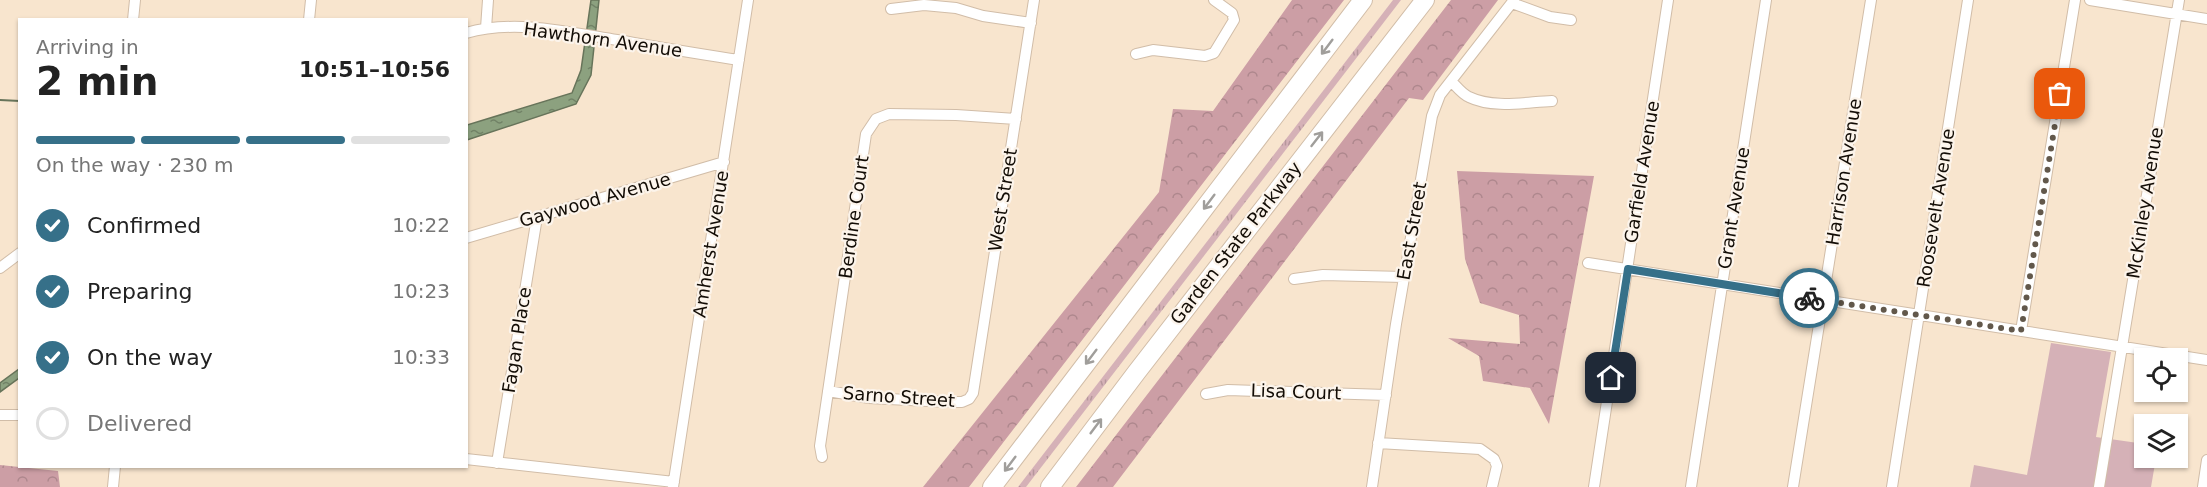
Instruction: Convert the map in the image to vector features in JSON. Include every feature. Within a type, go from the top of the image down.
[{"type":"highway","points":[[993,487],[1363,0]]},
{"type":"highway","name":"Garden State Parkway","points":[[1056,482],[1136,373],[1425,0]]},
{"type":"street","points":[[133,18],[135,0]]},
{"type":"street","points":[[309,18],[311,0]]},
{"type":"street","points":[[486,27],[488,0]]},
{"type":"street","name":"Amherst Avenue","points":[[674,484],[748,0]]},
{"type":"street","name":"West Street","points":[[969,399],[975,385],[1034,0]]},
{"type":"street","points":[[1136,54],[1153,50],[1205,56],[1214,53],[1234,20],[1232,13],[1214,0]]},
{"type":"street","name":"Garfield Avenue","points":[[1594,487],[1668,0]]},
{"type":"street","name":"Grant Avenue","points":[[1691,487],[1766,0]]},
{"type":"street","name":"Harrison Avenue","points":[[1793,487],[1871,0]]},
{"type":"street","name":"Roosevelt Avenue","points":[[1892,487],[1968,0]]},
{"type":"street","points":[[2021,331],[2075,0]]},
{"type":"street","points":[[2090,0],[2207,19]]},
{"type":"street","name":"McKinley Avenue","points":[[2099,487],[2179,0]]},
{"type":"street","points":[[1513,1],[1550,17],[1571,20]]},
{"type":"street","name":"East Street","points":[[1372,487],[1404,277],[1432,116],[1440,95],[1513,1]]},
{"type":"street","points":[[891,9],[924,5],[956,8],[983,16],[1030,23]]},
{"type":"street","name":"Hawthorn Avenue","points":[[468,32],[486,27],[507,26],[575,33],[739,60]]},
{"type":"street","points":[[1451,81],[1470,98],[1502,104],[1552,100]]},
{"type":"street","name":"Berdine Court","points":[[822,457],[820,446],[869,126],[876,119],[889,114],[1016,119]]},
{"type":"street","name":"Gaywood Avenue","points":[[468,237],[724,162]]},
{"type":"street","name":"Fagan Place","points":[[497,463],[537,217]]},
{"type":"street","points":[[0,268],[18,255]]},
{"type":"street","points":[[1588,263],[2207,360]]},
{"type":"street","points":[[1294,279],[1323,275],[1404,277]]},
{"type":"street","name":"Lisa Court","points":[[1206,394],[1228,390],[1386,395]]},
{"type":"street","name":"Sarno Street","points":[[828,391],[869,398],[903,400],[962,402],[969,399]]},
{"type":"street","points":[[0,415],[18,415]]},
{"type":"street","points":[[1378,443],[1480,449],[1494,459],[1497,466],[1492,487]]},
{"type":"street","points":[[468,459],[674,484]]},
{"type":"street","points":[[2203,487],[2207,460]]},
{"type":"street","points":[[112,487],[115,468]]},
{"type":"green space","points":[[1292,0],[1344,0],[969,487],[923,487],[1159,192],[1173,109],[1213,111]]},
{"type":"green space","points":[[1393,0],[1401,0],[1026,487],[1018,487]]},
{"type":"green space","points":[[1451,0],[1498,0],[1423,100],[1409,98],[1113,487],[1076,487]]},
{"type":"green space","points":[[1457,171],[1594,176],[1549,424],[1530,388],[1483,381],[1479,356],[1448,338],[1520,344],[1519,315],[1480,303],[1465,259]]},
{"type":"green space","points":[[2051,343],[2111,352],[2096,437],[2134,442],[2134,468],[2154,468],[2151,487],[1970,487],[1974,465],[2027,475]]},
{"type":"green space","points":[[0,465],[58,471],[60,487],[0,487]]},
{"type":"water","points":[[591,0],[599,0],[591,75],[576,104],[468,140],[468,125],[572,93],[581,70]]},
{"type":"water","points":[[18,370],[18,379],[0,392],[0,383]]},
{"type":"waterway","points":[[0,100],[18,101]]},
{"type":"way so far","points":[[1809,298],[2021,331],[2060,94]]},
{"type":"route","points":[[1611,378],[1628,269],[1809,298]]}]
